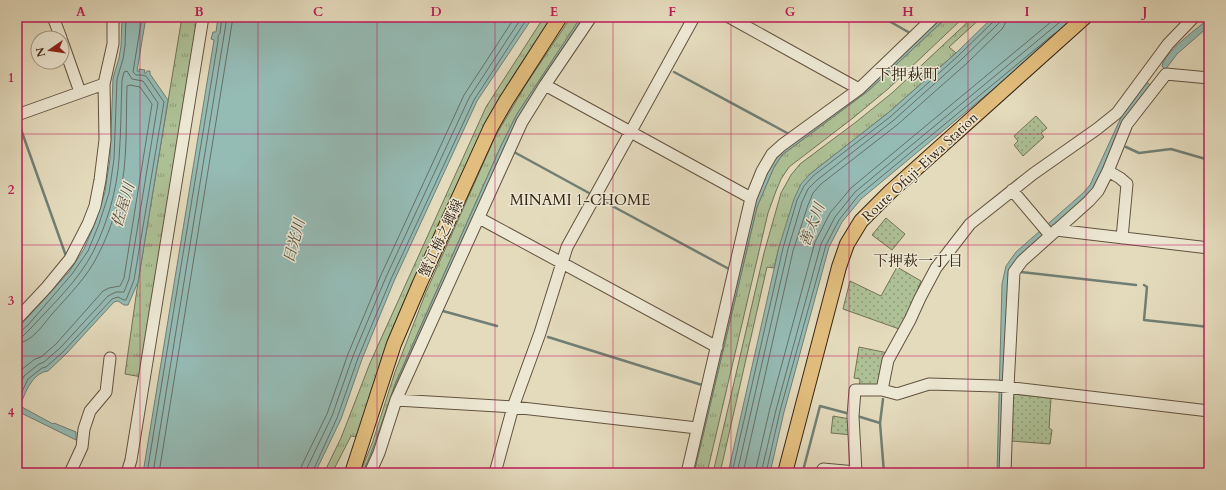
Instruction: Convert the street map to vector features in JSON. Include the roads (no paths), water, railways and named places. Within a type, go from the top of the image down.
[{"type":"main road","name":"蟹江梅之郷線","points":[[352,473],[394,344],[491,127],[560,17]]},
{"type":"main road","name":"Route Ofuji-Eiwa Station","points":[[785,473],[839,267],[847,244],[861,221],[890,192],[1085,17]]},
{"type":"street","points":[[53,17],[58,30]]},
{"type":"street","points":[[17,319],[47,287],[70,259],[88,224],[95,206],[100,180],[104,140],[104,84],[113,44],[113,17]]},
{"type":"street","points":[[127,473],[131,460],[203,17]]},
{"type":"street","points":[[370,473],[379,453],[396,400],[522,122],[591,17]]},
{"type":"street","points":[[495,473],[513,407],[540,333],[566,248],[693,17]]},
{"type":"street","points":[[729,17],[859,88]]},
{"type":"street","points":[[687,473],[751,198],[762,171],[772,154],[782,145],[859,88],[934,17]]},
{"type":"street","points":[[882,390],[888,360],[910,320],[920,298],[936,268],[970,224],[1033,174],[1117,113],[1168,44],[1194,17]]},
{"type":"street","points":[[70,64],[80,92]]},
{"type":"street","points":[[1005,473],[1003,387],[1014,272],[1049,231],[1088,202],[1098,191],[1108,171],[1127,124],[1166,74],[1209,78]]},
{"type":"street","points":[[17,115],[104,84]]},
{"type":"street","points":[[545,85],[751,198]]},
{"type":"street","points":[[1108,171],[1127,184],[1122,238]]},
{"type":"street","points":[[1012,190],[1049,231],[1209,248]]},
{"type":"street","points":[[479,218],[716,347]]},
{"type":"street","points":[[70,473],[82,447],[84,429],[90,411],[106,392],[110,358]]},
{"type":"street","points":[[823,473],[823,469],[856,472],[853,416],[855,390],[882,390],[897,394],[929,384],[1003,387],[1209,411]]},
{"type":"street","points":[[396,400],[513,407],[698,428]]},
{"type":"water","name":"佐屋川","points":[[122,17],[146,17],[137,71],[139,72],[139,69],[145,70],[144,73],[146,73],[147,71],[150,71],[150,74],[168,100],[138,282],[128,305],[124,305],[118,301],[114,302],[66,354],[48,371],[38,375],[33,380],[20,406],[53,424],[54,423],[76,432],[76,440],[17,411],[17,329],[69,272],[84,249],[95,223],[105,192],[110,159],[113,78],[121,46]]},
{"type":"water","name":"日光川","points":[[218,17],[533,17],[477,101],[394,281],[362,359],[341,419],[315,473],[143,473],[214,40],[211,39],[213,32],[216,32]]},
{"type":"water","points":[[581,17],[587,17],[521,117],[367,473],[363,473],[395,385],[501,146],[517,114]]},
{"type":"water","points":[[940,17],[947,17],[868,91],[782,155],[774,167],[757,207],[694,473],[691,473],[754,201],[765,173],[777,153],[864,89]]},
{"type":"water","name":"善太川","points":[[993,17],[1080,17],[861,199],[842,222],[829,247],[784,412],[770,473],[728,473],[779,247],[794,199],[801,184],[810,174],[888,113],[956,53]]},
{"type":"water","points":[[1206,21],[1209,26],[1177,54],[1165,70],[1162,66],[1168,55],[1174,48]]},
{"type":"water","points":[[1146,82],[1152,86],[1095,187],[1020,257],[1001,473],[997,473],[1002,284],[1006,266],[1016,252],[1083,193],[1090,185],[1123,113]]},
{"type":"waterway","points":[[882,17],[910,33]]},
{"type":"waterway","points":[[674,72],[789,134]]},
{"type":"waterway","points":[[18,121],[66,256]]},
{"type":"waterway","points":[[1126,147],[1139,153],[1171,149],[1209,160]]},
{"type":"waterway","points":[[514,152],[589,193]]},
{"type":"waterway","points":[[603,201],[729,269]]},
{"type":"waterway","points":[[1021,272],[1136,285]]},
{"type":"waterway","points":[[1144,285],[1147,287],[1144,320],[1209,327]]},
{"type":"waterway","points":[[443,311],[497,326]]},
{"type":"waterway","points":[[548,337],[702,385]]},
{"type":"waterway","points":[[883,399],[880,423],[884,473]]},
{"type":"waterway","points":[[804,467],[820,406],[850,414]]},
{"type":"waterway","points":[[857,416],[880,423]]},
{"type":"waterway","points":[[1012,471],[1030,473]]},
{"type":"district","name":"下押萩町","points":[[907,75]]},
{"type":"district","name":"MINAMI 1-CHOME","points":[[580,200]]},
{"type":"district","name":"下押萩一丁目","points":[[918,261]]}]
